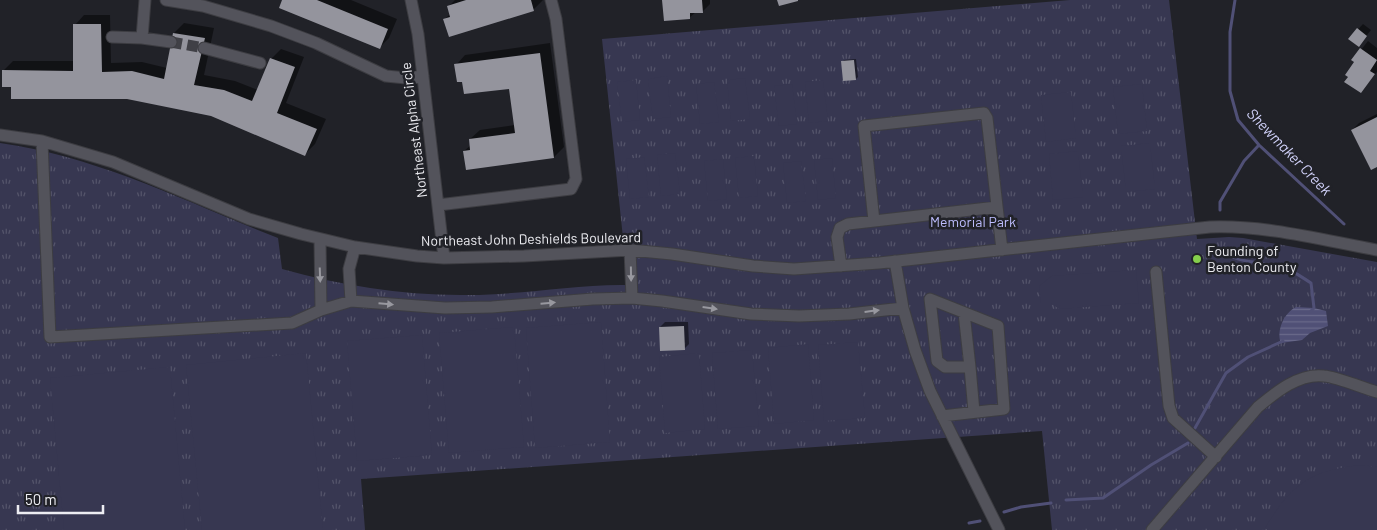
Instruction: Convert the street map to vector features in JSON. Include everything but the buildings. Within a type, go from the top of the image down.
[{"type":"street","points":[[142,38],[145,0]]},
{"type":"street","points":[[166,0],[203,6],[271,26],[316,42],[386,76],[406,78],[423,76]]},
{"type":"street","name":"Northeast Alpha Circle","points":[[410,0],[418,34],[444,258]]},
{"type":"street","points":[[438,204],[571,189],[576,179],[556,18],[551,0]]},
{"type":"street","points":[[112,37],[172,42]]},
{"type":"street","points":[[204,48],[260,64]]},
{"type":"street","points":[[874,221],[864,126],[984,113],[987,118],[1002,250]]},
{"type":"street","name":"Northeast John Deshields Boulevard","points":[[0,135],[42,142],[113,162],[250,219],[320,240],[355,247],[444,258],[630,250],[753,266],[794,268],[895,261],[1200,228],[1234,226],[1377,250]]},
{"type":"street","points":[[42,142],[50,337],[292,323],[321,310],[351,301],[446,308],[632,298],[751,314],[799,316],[849,314],[903,308]]},
{"type":"street","points":[[841,266],[837,237],[840,228],[848,224],[997,207]]},
{"type":"street","points":[[320,240],[321,310]]},
{"type":"street","points":[[351,301],[349,269],[355,247]]},
{"type":"street","points":[[630,250],[632,298]]},
{"type":"street","points":[[895,261],[903,308],[915,350],[930,391],[999,530]]},
{"type":"street","points":[[1156,272],[1169,406],[1174,418],[1216,457]]},
{"type":"street","points":[[942,416],[1004,409],[998,326],[930,299],[937,361],[945,367],[970,367]]},
{"type":"street","points":[[964,313],[974,412]]},
{"type":"street","points":[[1152,530],[1258,407],[1275,393],[1300,379],[1324,376],[1377,392]]},
{"type":"green space","name":"Memorial Park","points":[[1070,0],[1169,0],[1197,239],[1243,238],[1377,262],[1377,530],[1052,530],[1042,431],[361,479],[365,530],[0,530],[0,143],[37,150],[107,170],[142,182],[278,238],[282,269],[328,280],[374,289],[445,295],[489,295],[588,286],[628,285],[602,39]]},
{"type":"green space","points":[[667,76],[671,117],[653,119],[648,79]]},
{"type":"green space","points":[[745,78],[750,119],[731,121],[727,80]]},
{"type":"green space","points":[[636,80],[640,120],[622,122],[617,82]]},
{"type":"green space","points":[[823,80],[828,121],[809,123],[805,82]]},
{"type":"green space","points":[[714,82],[719,122],[700,124],[696,84]]},
{"type":"green space","points":[[792,84],[797,124],[779,126],[774,86]]},
{"type":"green space","points":[[1142,84],[1147,131],[1118,134],[1113,87]]},
{"type":"green space","points":[[1071,92],[1076,138],[1046,142],[1041,95]]},
{"type":"green space","points":[[1150,143],[1155,189],[1126,192],[1121,146]]},
{"type":"green space","points":[[1078,151],[1083,197],[1053,200],[1049,154]]},
{"type":"green space","points":[[675,153],[680,194],[661,196],[657,155]]},
{"type":"green space","points":[[754,156],[758,196],[739,198],[735,158]]},
{"type":"green space","points":[[644,157],[649,197],[630,199],[626,159]]},
{"type":"green space","points":[[832,158],[836,198],[818,200],[814,160]]},
{"type":"green space","points":[[723,159],[727,199],[708,201],[704,161]]},
{"type":"green space","points":[[801,161],[806,201],[787,203],[783,163]]},
{"type":"green space","points":[[1136,270],[1139,303],[1059,309],[1051,303],[1041,303],[1039,286],[1052,276]]},
{"type":"green space","points":[[601,322],[610,442],[535,448],[526,328]]},
{"type":"green space","points":[[514,327],[524,447],[449,453],[439,333]]},
{"type":"green space","points":[[422,335],[432,455],[357,461],[347,341]]},
{"type":"green space","points":[[858,342],[865,418],[824,421],[818,345]]},
{"type":"green space","points":[[808,344],[814,420],[774,424],[768,348]]},
{"type":"green space","points":[[752,350],[759,426],[718,429],[712,353]]},
{"type":"green space","points":[[306,353],[323,530],[202,530],[186,365]]},
{"type":"green space","points":[[699,353],[705,429],[665,433],[659,357]]},
{"type":"green space","points":[[170,367],[185,530],[64,530],[50,378]]},
{"type":"green space","points":[[1361,465],[1377,467],[1377,530],[1268,530],[1265,528],[1274,513],[1293,490],[1304,482],[1328,471]]},
{"type":"shaded area","points":[[1296,307],[1326,311],[1328,326],[1310,333],[1302,340],[1281,343],[1280,328],[1282,323],[1288,313]]},
{"type":"waterway","name":"Shewmaker Creek","points":[[1235,0],[1230,32],[1230,91],[1238,120],[1259,145],[1344,224]]},
{"type":"waterway","points":[[1220,210],[1220,202],[1244,161],[1259,145]]},
{"type":"waterway","points":[[1221,249],[1235,258],[1287,269],[1311,283],[1314,308],[1311,311]]},
{"type":"waterway","points":[[1195,428],[1226,373],[1248,357],[1283,341]]},
{"type":"waterway","points":[[1066,500],[1103,498],[1151,465],[1188,443]]},
{"type":"waterway","points":[[1004,512],[1021,507],[1051,503]]},
{"type":"waterway","points":[[969,523],[980,521]]},
{"type":"tunnel","points":[[171,42],[204,48]]},
{"type":"place","name":"Founding of Benton County","points":[[1197,259]]}]
